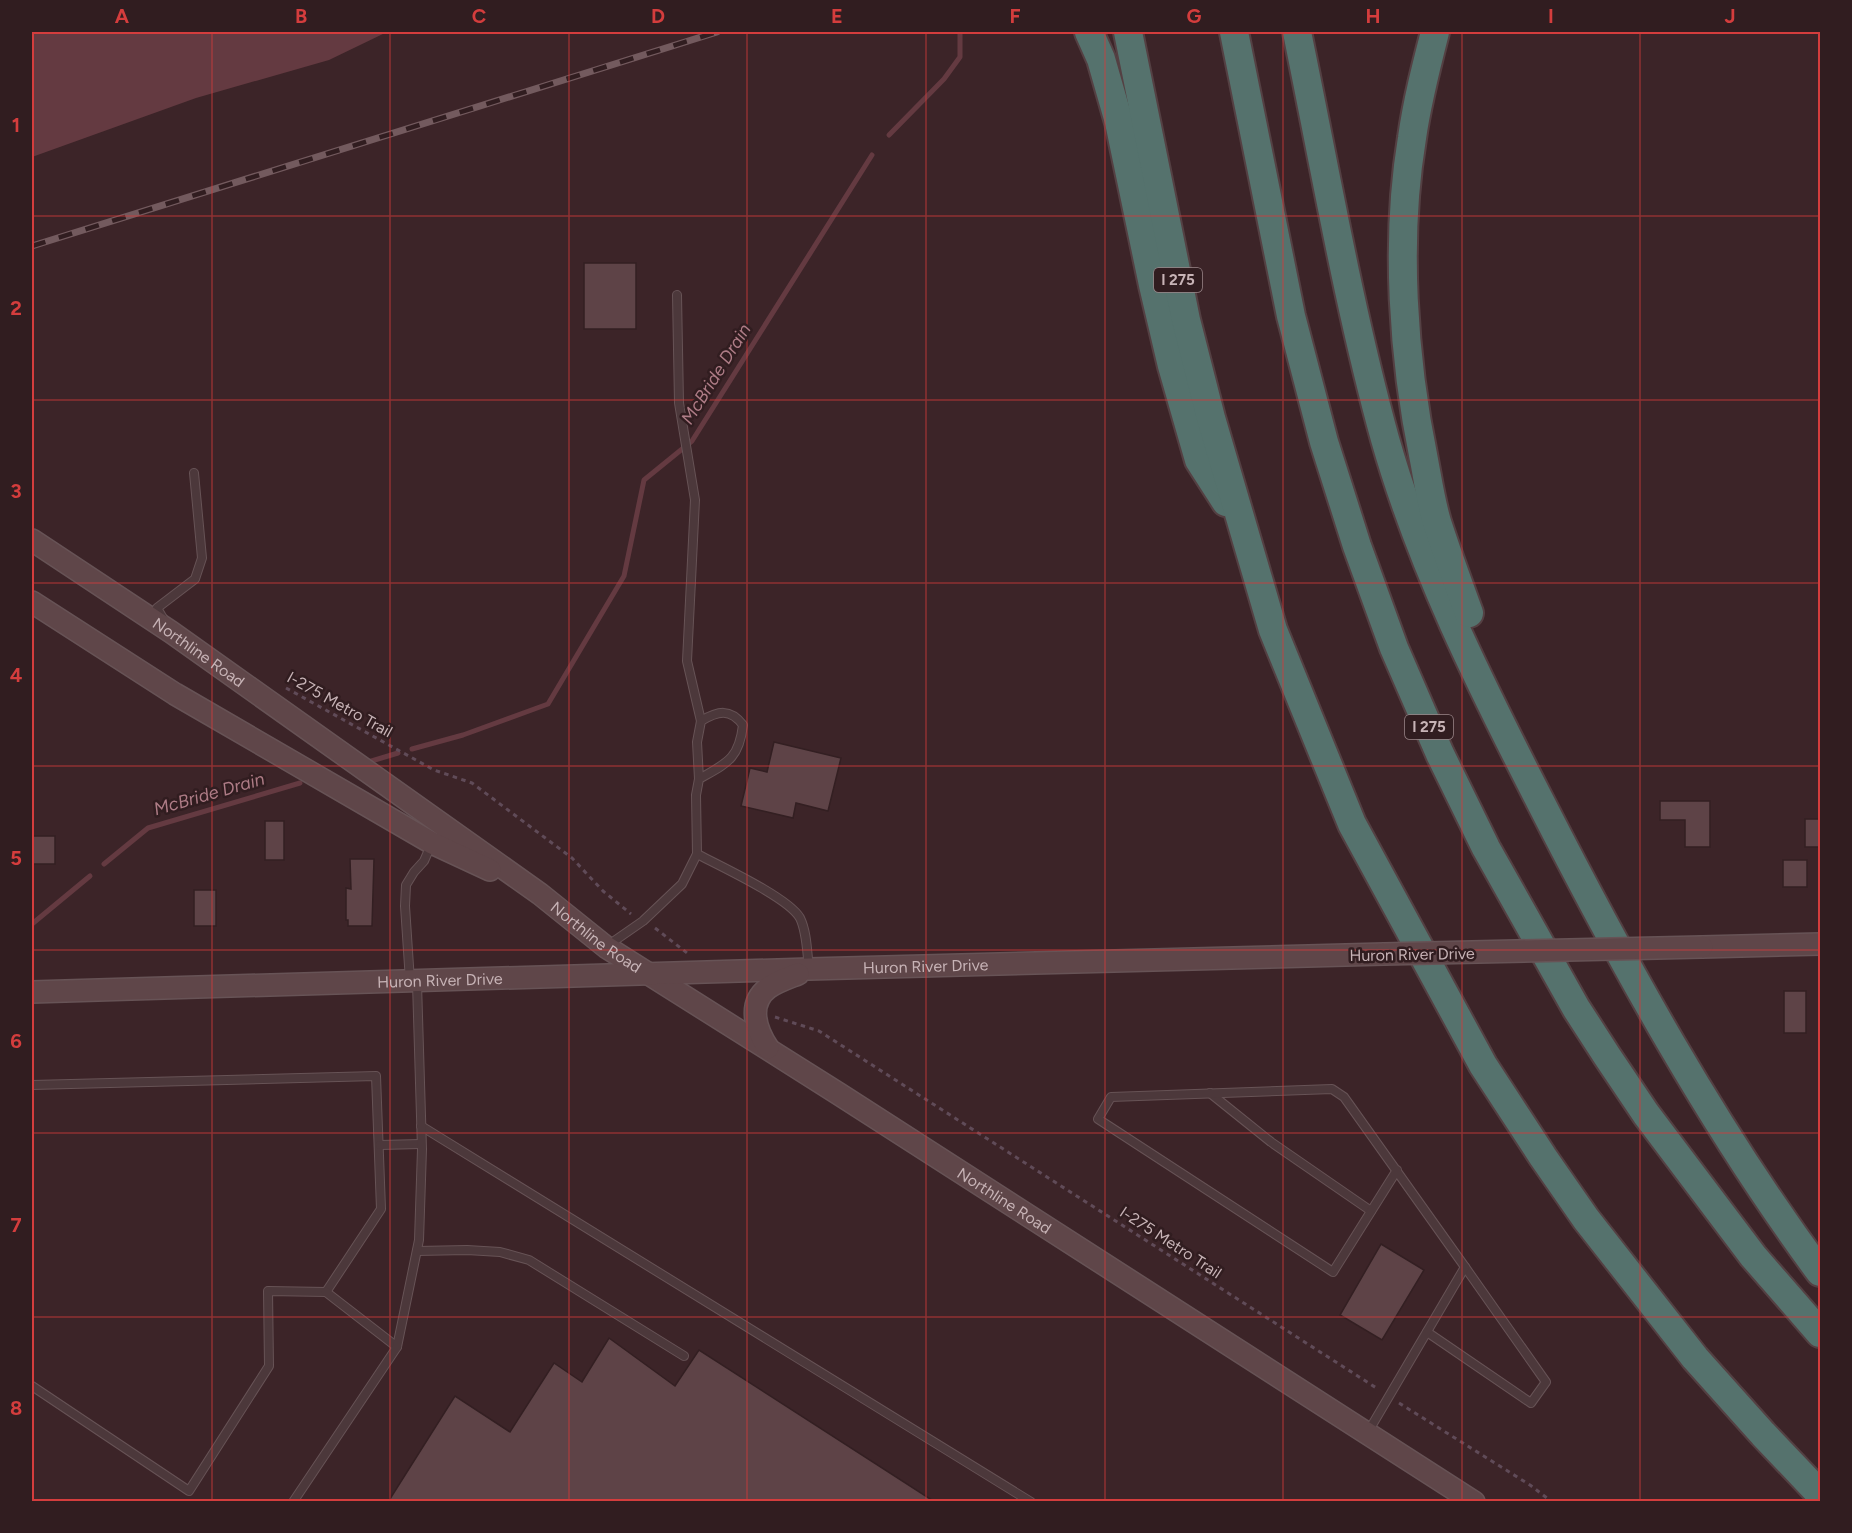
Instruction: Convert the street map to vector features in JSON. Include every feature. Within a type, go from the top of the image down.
[{"type":"highway","points":[[1089,32],[1101,58],[1119,122],[1172,366],[1199,460],[1242,525]]},
{"type":"highway","name":"I 275","points":[[1128,32],[1186,320],[1211,418],[1273,630],[1352,824],[1483,1065],[1586,1219],[1695,1358],[1821,1494]]},
{"type":"highway","name":"I 275","points":[[1234,32],[1291,316],[1321,432],[1357,546],[1390,638],[1440,754],[1486,848],[1576,1008],[1607,1056],[1658,1130],[1728,1224],[1821,1333]]},
{"type":"highway","points":[[1297,32],[1359,336],[1386,441],[1407,506],[1438,585],[1486,694],[1586,890],[1701,1094],[1743,1163],[1821,1272]]},
{"type":"highway","points":[[1435,32],[1421,86],[1411,140],[1404,241],[1407,341],[1417,427],[1437,520],[1483,652],[1538,772],[1547,815]]},
{"type":"street","name":"Northline Road","points":[[32,540],[171,632],[540,894],[606,947],[1474,1502]]},
{"type":"street","name":"Northline Road","points":[[32,603],[175,694],[432,843],[540,894]]},
{"type":"street","name":"Huron River Drive","points":[[32,992],[809,969],[1821,944]]},
{"type":"street","points":[[770,1051],[756,1028],[756,1005],[761,994],[768,987],[809,969]]},
{"type":"lane","points":[[606,947],[649,915],[682,884],[697,854],[696,795],[699,779],[697,742],[701,721],[687,661],[695,501],[679,403],[677,295]]},
{"type":"lane","points":[[171,632],[157,608],[195,579],[202,558],[194,473]]},
{"type":"lane","points":[[699,779],[732,757],[741,743],[743,725],[736,716],[724,713],[711,715],[701,721]]},
{"type":"lane","points":[[293,1502],[398,1347],[419,1240],[422,1144],[413,981],[405,906],[406,885],[424,861],[432,843]]},
{"type":"lane","points":[[697,854],[782,900],[799,917],[809,969]]},
{"type":"lane","points":[[32,1084],[376,1076],[381,1209],[326,1292]]},
{"type":"lane","points":[[1396,1170],[1334,1272],[1098,1119],[1112,1096],[1332,1089],[1344,1096],[1546,1382],[1532,1403],[1427,1332]]},
{"type":"lane","points":[[1210,1093],[1271,1142],[1371,1211]]},
{"type":"lane","points":[[421,1126],[1031,1502]]},
{"type":"lane","points":[[380,1145],[422,1144]]},
{"type":"lane","points":[[417,1251],[500,1252],[529,1260],[684,1356]]},
{"type":"lane","points":[[1368,1433],[1465,1267]]},
{"type":"lane","points":[[32,1386],[189,1491],[269,1366],[268,1291],[326,1292],[398,1347]]},
{"type":"path","name":"I-275 Metro Trail","points":[[282,686],[434,770],[472,783],[572,858],[603,891],[631,914]]},
{"type":"path","points":[[651,925],[683,950]]},
{"type":"path","name":"I-275 Metro Trail","points":[[772,1016],[819,1031],[1530,1485],[1552,1502]]},
{"type":"shaded area","points":[[32,32],[387,32],[329,60],[196,98],[32,157]]},
{"type":"building","points":[[584,263],[636,263],[636,329],[584,329]]},
{"type":"building","points":[[774,742],[841,758],[828,811],[796,803],[793,818],[741,806],[750,768],[767,772]]},
{"type":"building","points":[[1660,801],[1710,801],[1710,847],[1685,847],[1685,820],[1660,820]]},
{"type":"building","points":[[1805,819],[1821,819],[1821,847],[1805,847]]},
{"type":"building","points":[[265,821],[284,821],[284,860],[265,860]]},
{"type":"building","points":[[32,836],[55,836],[55,864],[32,864]]},
{"type":"building","points":[[350,859],[374,859],[372,926],[348,926],[348,920],[346,920],[346,888],[351,889]]},
{"type":"building","points":[[1783,860],[1807,860],[1807,887],[1783,887]]},
{"type":"building","points":[[194,890],[216,890],[216,926],[194,926]]},
{"type":"building","points":[[1784,991],[1806,991],[1806,1033],[1784,1033]]},
{"type":"building","points":[[1381,1244],[1424,1270],[1382,1340],[1340,1315]]},
{"type":"building","points":[[609,1338],[675,1386],[699,1350],[935,1502],[388,1502],[455,1396],[510,1432],[554,1363],[582,1382]]},
{"type":"waterway","name":"McBride Drain","points":[[889,135],[944,79],[960,57],[960,32]]},
{"type":"waterway","name":"McBride Drain","points":[[412,749],[463,735],[548,704],[624,576],[644,480],[692,441],[872,155]]},
{"type":"waterway","name":"McBride Drain","points":[[365,763],[398,753]]},
{"type":"waterway","name":"McBride Drain","points":[[104,864],[148,828],[300,783]]},
{"type":"waterway","name":"McBride Drain","points":[[32,924],[90,876]]},
{"type":"railway","points":[[32,246],[717,32]]}]
